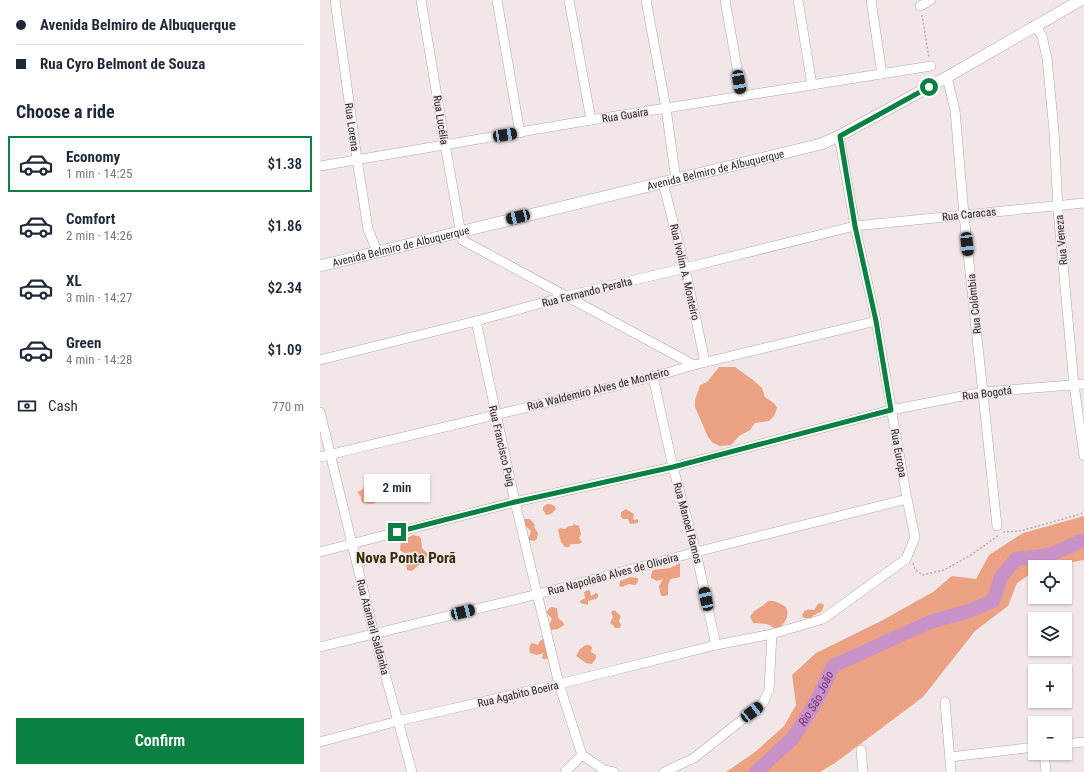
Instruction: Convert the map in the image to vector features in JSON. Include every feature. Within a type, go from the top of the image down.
[{"type":"main road","name":"Avenida Belmiro de Albuquerque","points":[[320,266],[377,252],[461,235],[663,182],[821,144],[840,136],[947,77],[1081,0]]},
{"type":"street","name":"Rua Lorena","points":[[335,0],[368,229],[377,252]]},
{"type":"street","name":"Rua Lucélia","points":[[421,0],[444,144],[461,235]]},
{"type":"street","points":[[497,0],[520,133]]},
{"type":"street","points":[[569,0],[591,120]]},
{"type":"street","points":[[646,0],[666,108],[676,180]]},
{"type":"street","points":[[725,0],[742,96]]},
{"type":"street","points":[[798,0],[812,85]]},
{"type":"street","points":[[871,0],[882,74]]},
{"type":"street","points":[[920,6],[931,0]]},
{"type":"street","name":"Rua Veneza","points":[[1035,26],[1042,36],[1047,58],[1054,131],[1058,206],[1074,385],[1084,456]]},
{"type":"street","name":"Rua Guaira","points":[[320,166],[444,144],[931,66]]},
{"type":"street","name":"Rua Colômbia","points":[[947,77],[955,110],[964,215],[983,392]]},
{"type":"street","name":"Rua Europa","points":[[840,136],[855,226],[876,321],[906,499],[915,537],[910,551]]},
{"type":"street","name":"Rua Ivolim A. Monteiro","points":[[663,182],[685,268],[705,362]]},
{"type":"street","name":"Rua Caracas","points":[[855,226],[1084,203]]},
{"type":"street","name":"Rua Fernando Peralta","points":[[320,360],[476,321],[568,296],[855,226]]},
{"type":"street","points":[[461,235],[694,365]]},
{"type":"street","name":"Rua Francisco Puig","points":[[476,321],[515,502],[559,684],[582,755]]},
{"type":"street","name":"Rua Waldemiro Alves de Monteiro","points":[[320,457],[653,377],[705,362],[876,321]]},
{"type":"street","name":"Rua Manoel Ramos","points":[[653,377],[673,467],[696,552],[716,645]]},
{"type":"street","name":"Rua Bogotá","points":[[320,552],[515,502],[673,467],[891,410],[983,392],[1084,384]]},
{"type":"street","points":[[983,392],[1000,529]]},
{"type":"street","name":"Rua Atamaril Saldanha","points":[[320,412],[374,634],[412,772]]},
{"type":"street","name":"Rua Napoleão Alves de Oliveira","points":[[320,647],[538,594],[906,499]]},
{"type":"street","points":[[716,645],[772,634],[823,619],[906,559],[910,551]]},
{"type":"street","points":[[664,772],[694,758],[763,703],[769,690],[772,634]]},
{"type":"street","name":"Rua Agabito Boeira","points":[[320,742],[398,721],[559,684],[716,645]]},
{"type":"street","points":[[945,702],[951,772]]},
{"type":"street","points":[[1072,743],[1084,742]]},
{"type":"street","points":[[950,757],[1028,748]]},
{"type":"street","points":[[861,750],[863,772]]},
{"type":"street","points":[[565,772],[582,755],[604,770],[614,772]]},
{"type":"street","points":[[1045,760],[1046,772]]},
{"type":"path","points":[[920,6],[931,66]]},
{"type":"path","points":[[910,551],[915,569],[922,575],[944,570],[971,555],[1000,529],[1020,531],[1081,514],[1084,511]]},
{"type":"shaded area","points":[[719,367],[735,367],[762,388],[765,397],[775,404],[777,408],[774,416],[769,421],[755,423],[750,430],[739,436],[731,445],[720,446],[713,443],[708,437],[695,407],[695,400],[700,385],[707,382]]},
{"type":"shaded area","points":[[371,483],[382,494],[382,497],[373,504],[363,503],[357,492],[362,490],[365,484]]},
{"type":"shaded area","points":[[547,504],[553,505],[556,509],[551,514],[546,515],[543,507]]},
{"type":"shaded area","points":[[626,509],[634,514],[633,518],[634,520],[638,519],[638,523],[630,524],[628,519],[623,519],[621,517],[621,512]]},
{"type":"shaded area","points":[[1084,516],[1084,560],[1072,562],[1072,560],[1028,560],[1028,576],[1017,583],[1008,606],[975,631],[923,697],[835,763],[820,772],[726,772],[755,752],[784,726],[796,705],[792,675],[816,653],[881,621],[933,592],[952,576],[976,579],[989,555],[1023,533]]},
{"type":"shaded area","points":[[525,519],[530,519],[535,525],[534,527],[538,533],[537,539],[534,541],[528,540],[531,531],[524,525]]},
{"type":"shaded area","points":[[574,524],[579,526],[581,534],[579,538],[582,542],[565,547],[561,542],[558,530],[560,528],[565,529]]},
{"type":"shaded area","points":[[413,535],[419,536],[421,539],[422,548],[427,553],[427,556],[412,571],[407,570],[406,564],[409,559],[416,555],[417,552],[404,553],[400,550],[401,541]]},
{"type":"shaded area","points":[[680,563],[680,577],[671,579],[668,585],[668,595],[661,596],[659,586],[663,579],[657,581],[651,578],[653,570],[670,568]]},
{"type":"shaded area","points":[[630,577],[638,578],[638,582],[635,585],[629,584],[622,587],[619,586],[620,581]]},
{"type":"shaded area","points":[[589,590],[591,596],[596,593],[598,594],[598,597],[588,601],[588,605],[580,603],[580,601],[585,598],[584,592]]},
{"type":"shaded area","points":[[768,601],[773,601],[786,607],[786,620],[779,628],[776,629],[767,624],[753,623],[750,617]]},
{"type":"shaded area","points":[[821,603],[824,605],[822,611],[811,618],[804,618],[802,616],[805,611],[814,610],[818,604]]},
{"type":"shaded area","points":[[551,607],[557,608],[558,618],[564,625],[558,629],[551,630],[550,623],[552,619],[546,612]]},
{"type":"shaded area","points":[[614,610],[621,616],[619,621],[621,625],[620,628],[615,628],[610,623],[613,617],[611,612]]},
{"type":"shaded area","points":[[543,639],[545,639],[548,659],[542,658],[543,653],[537,655],[530,653],[531,644],[538,645]]},
{"type":"shaded area","points":[[586,645],[592,647],[591,652],[596,655],[596,658],[592,664],[586,663],[576,656],[580,649]]},
{"type":"waterway","name":"Rio São João","points":[[756,772],[793,738],[817,700],[833,666],[930,622],[969,611],[993,601],[1001,577],[1016,559],[1049,555],[1084,540]]},
{"type":"district","name":"Nova Ponta Porã","points":[[406,558]]},
{"type":"route","points":[[397,532],[515,502],[673,467],[891,410],[876,321],[855,226],[840,136],[929,87]]}]
